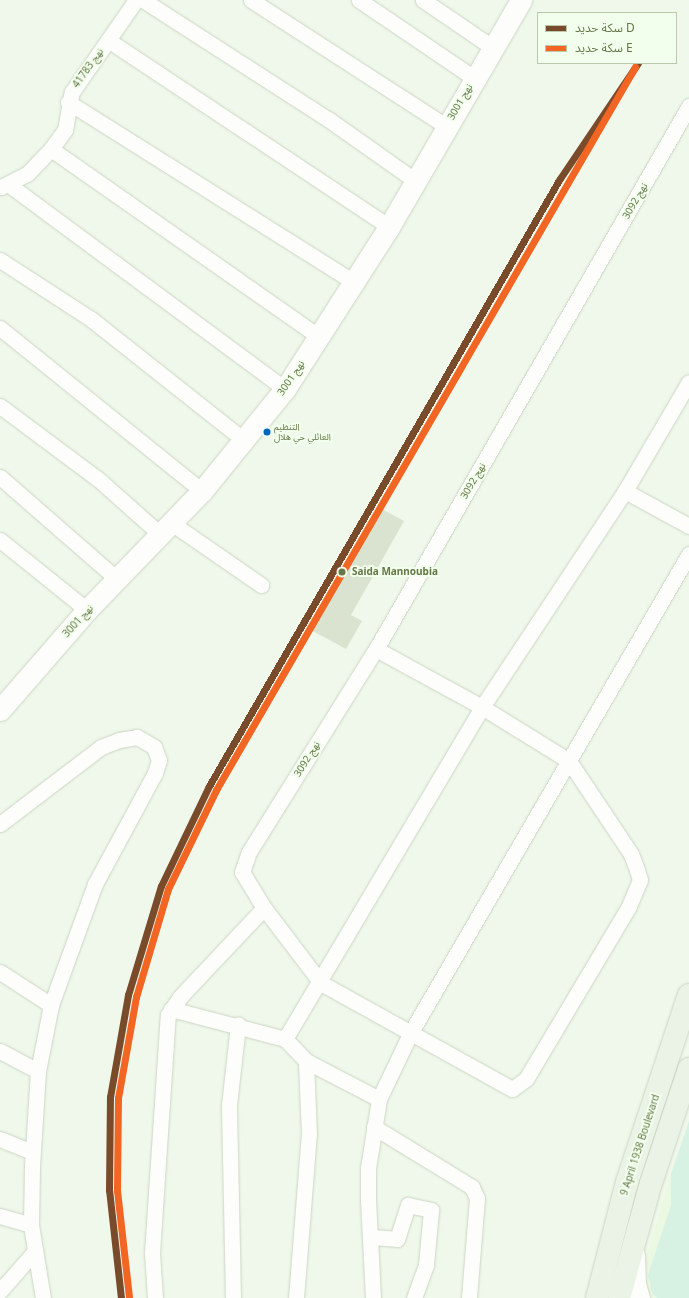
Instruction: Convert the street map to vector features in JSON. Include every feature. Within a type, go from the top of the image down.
[{"type":"main road","name":"9 April 1938 Boulevard","points":[[597,1298],[627,1182],[689,995]]},
{"type":"main road","points":[[619,1298],[634,1252],[651,1183],[689,1069]]},
{"type":"street","name":"نهج 41783","points":[[4,185],[27,174],[51,149],[65,130],[68,102],[76,84],[136,0]]},
{"type":"street","points":[[143,0],[328,119],[416,181]]},
{"type":"street","points":[[250,0],[446,126]]},
{"type":"street","points":[[359,0],[474,78]]},
{"type":"street","points":[[423,0],[492,47]]},
{"type":"street","name":"نهج 3001","points":[[0,710],[87,610],[202,491],[245,441],[285,389],[389,227],[446,126],[521,0]]},
{"type":"street","points":[[108,40],[389,227]]},
{"type":"street","points":[[68,102],[354,282]]},
{"type":"street","name":"نهج 3092","points":[[264,908],[242,872],[249,852],[376,649],[689,106]]},
{"type":"street","points":[[51,149],[319,337]]},
{"type":"street","points":[[4,185],[285,389]]},
{"type":"street","points":[[0,260],[91,319],[245,441]]},
{"type":"street","points":[[0,328],[202,491]]},
{"type":"street","points":[[285,1039],[320,983],[482,707],[625,491],[689,382]]},
{"type":"street","points":[[0,406],[165,528],[262,585]]},
{"type":"street","points":[[0,478],[117,579]]},
{"type":"street","points":[[625,491],[689,526]]},
{"type":"street","points":[[0,540],[87,610]]},
{"type":"street","points":[[373,1298],[368,1192],[374,1126],[379,1099],[412,1032],[689,554]]},
{"type":"street","points":[[158,1298],[152,1254],[167,1019],[171,1009],[264,908],[320,983],[412,1032],[503,1086],[512,1088],[520,1086],[628,908],[640,880],[631,854],[569,761],[482,707],[376,649]]},
{"type":"street","points":[[0,824],[101,748],[119,740],[137,737],[154,746],[159,760],[155,773],[95,884],[51,1005],[38,1071],[33,1152],[32,1225],[43,1298]]},
{"type":"street","points":[[0,972],[51,1005]]},
{"type":"street","points":[[171,1009],[238,1025],[285,1039],[306,1061],[379,1099]]},
{"type":"street","points":[[233,1298],[229,1105],[238,1025]]},
{"type":"street","points":[[0,1051],[38,1071]]},
{"type":"street","points":[[296,1298],[308,1141],[306,1061]]},
{"type":"street","points":[[374,1126],[472,1188],[477,1198],[469,1298]]},
{"type":"street","points":[[0,1138],[33,1152]]},
{"type":"street","points":[[371,1237],[397,1239],[408,1205],[431,1210],[426,1265],[414,1298]]},
{"type":"street","points":[[0,1216],[32,1225]]},
{"type":"street","points":[[0,1291],[35,1251]]},
{"type":"street","points":[[634,1252],[635,1284],[640,1298]]},
{"type":"shaded area","points":[[689,1121],[689,1298],[634,1298],[671,1174]]},
{"type":"shaded area","points":[[689,1121],[689,1298],[657,1298],[652,1293],[648,1275],[671,1205],[671,1174]]},
{"type":"building","name":"Saida Mannoubia","points":[[378,507],[404,521],[351,615],[362,621],[346,649],[309,629]]},
{"type":"rail line","name":"D","points":[[121,1298],[109,1190],[110,1097],[128,995],[161,886],[209,786],[559,180],[637,64]]},
{"type":"rail line","name":"E","points":[[129,1297],[117,1190],[118,1098],[136,997],[168,889],[216,790],[635,67]]},
{"type":"place","name":"التنظيم العائلي حي هلال","points":[[267,432]]},
{"type":"place","name":"Saida Mannoubia","points":[[342,572]]}]
